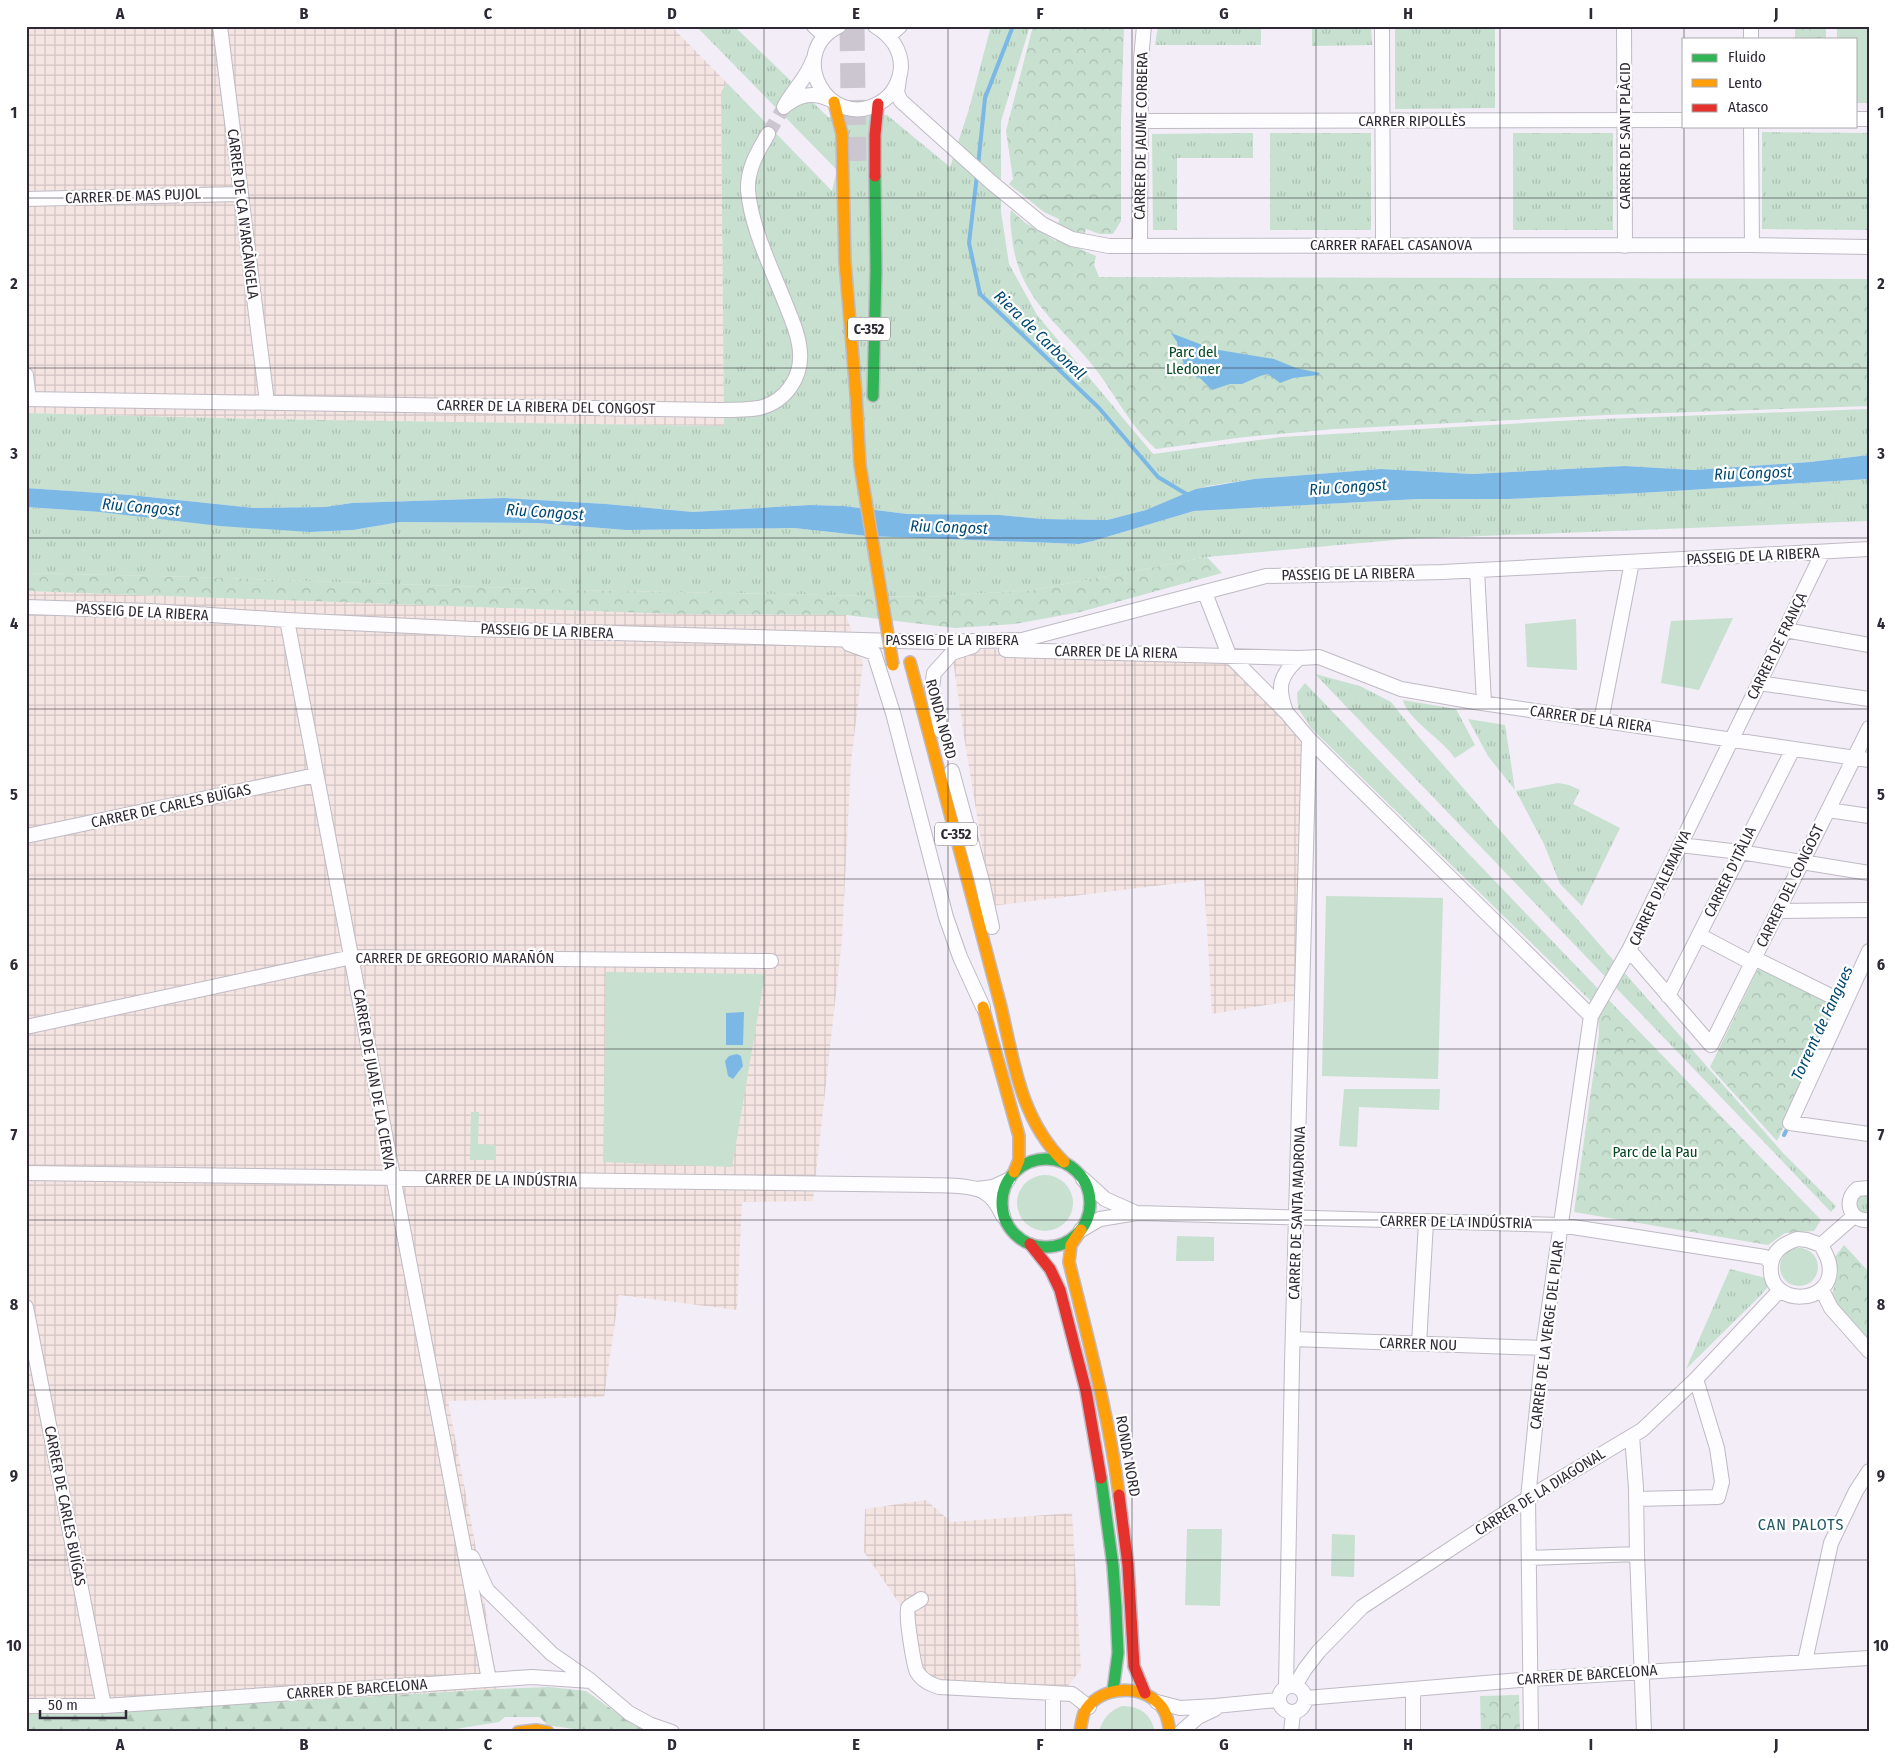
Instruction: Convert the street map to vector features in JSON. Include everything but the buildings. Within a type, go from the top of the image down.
[{"type":"main road","points":[[832,101],[842,134],[845,262],[856,394]]},
{"type":"main road","name":"C-352","points":[[879,103],[875,135],[876,271],[874,400],[861,263],[856,394],[860,465],[874,560],[895,669]]},
{"type":"main road","name":"RONDA NORD","points":[[902,626],[1028,1111],[1035,1128],[1046,1144],[1065,1162]]},
{"type":"main road","points":[[963,931],[1020,1136],[1019,1160],[1004,1189],[1001,1202],[1009,1228],[1030,1244],[1044,1247],[1058,1246],[1070,1240],[1081,1230],[1088,1217],[1090,1202],[1084,1179]]},
{"type":"main road","points":[[1011,1176],[1022,1165],[1036,1159],[1051,1158],[1065,1162]]},
{"type":"main road","name":"C-352","points":[[1065,1162],[1084,1179]]},
{"type":"main road","name":"RONDA NORD","points":[[1081,1230],[1070,1246],[1069,1262],[1097,1372],[1114,1455],[1128,1565],[1134,1666],[1146,1693]]},
{"type":"main road","name":"RONDA NORD","points":[[1030,1244],[1050,1269],[1060,1290],[1086,1391],[1095,1439],[1113,1566],[1118,1652],[1113,1690]]},
{"type":"main road","points":[[1080,1732],[1084,1713],[1098,1697],[1113,1690],[1128,1688],[1146,1693],[1157,1702],[1165,1713],[1170,1732]]},
{"type":"main road","points":[[518,1732],[536,1730],[548,1732]]},
{"type":"street","name":"CARRER DE CA N'ARCÀNGELA","points":[[220,26],[239,194],[267,402]]},
{"type":"street","points":[[814,26],[826,36]]},
{"type":"street","points":[[839,26],[819,44],[808,72],[784,107],[800,97],[808,95],[821,96],[842,107],[853,109],[864,109],[879,103],[897,100],[905,105]]},
{"type":"street","points":[[876,26],[893,41],[899,53],[901,66],[897,93],[905,105]]},
{"type":"street","points":[[888,36],[900,26]]},
{"type":"street","name":"CARRER DE JAUME CORBERA","points":[[1140,246],[1141,60],[1144,26]]},
{"type":"street","points":[[1382,26],[1383,245]]},
{"type":"street","name":"CARRER DE SANT PLÀCID","points":[[1624,26],[1625,246]]},
{"type":"street","points":[[814,57],[816,81],[822,91],[832,101]]},
{"type":"street","points":[[879,103],[893,91],[899,79]]},
{"type":"street","name":"CARRER RAFAEL CASANOVA","points":[[905,105],[991,182],[1042,224],[1072,239],[1109,246],[1752,245],[1869,247]]},
{"type":"street","name":"CARRER RIPOLLÈS","points":[[1140,121],[1682,120]]},
{"type":"street","points":[[1751,128],[1752,245]]},
{"type":"street","name":"CARRER DE LA RIBERA DEL CONGOST","points":[[28,399],[721,410],[742,410],[769,404],[786,393],[792,386],[800,364],[800,353],[794,326],[755,224],[748,188],[752,166],[760,146],[768,134]]},
{"type":"street","name":"CARRER DE MAS PUJOL","points":[[26,199],[239,194]]},
{"type":"street","points":[[26,375],[28,399]]},
{"type":"street","name":"PASSEIG DE LA RIBERA","points":[[26,607],[150,611],[473,629],[831,640],[934,642],[1022,640],[1266,576],[1477,570],[1869,549]]},
{"type":"street","name":"CARRER DE FRANÇA","points":[[1732,740],[1823,552]]},
{"type":"street","points":[[1601,720],[1632,562]]},
{"type":"street","points":[[1477,570],[1484,703]]},
{"type":"street","points":[[1205,592],[1229,655],[1286,712],[1309,739],[1590,1016]]},
{"type":"street","name":"CARRER DE JUAN DE LA CIERVA","points":[[287,620],[489,1680]]},
{"type":"street","points":[[1785,630],[1869,645]]},
{"type":"street","points":[[831,640],[874,653],[894,714],[946,917],[960,957],[983,1007]]},
{"type":"street","points":[[988,641],[952,653],[934,673],[932,688],[938,721],[984,889],[993,937],[1001,1007]]},
{"type":"street","name":"CARRER DE LA RIERA","points":[[934,642],[949,648],[966,649],[1319,657],[1401,689],[1869,760]]},
{"type":"street","points":[[1286,712],[1280,694],[1285,671],[1300,658]]},
{"type":"street","points":[[1759,683],[1869,699]]},
{"type":"street","name":"CARRER DEL CONGOST","points":[[1712,1045],[1869,728]]},
{"type":"street","name":"CARRER DE SANTA MADRONA","points":[[1291,1686],[1293,1339],[1309,739]]},
{"type":"street","name":"CARRER D'ALEMANYA","points":[[1712,1045],[1629,950],[1732,740]]},
{"type":"street","name":"CARRER D'ITÀLIA","points":[[1668,996],[1793,749]]},
{"type":"street","name":"CARRER DE CARLES BUÏGAS","points":[[26,836],[316,775]]},
{"type":"street","points":[[1828,810],[1869,816]]},
{"type":"street","points":[[1680,845],[1740,852],[1869,873]]},
{"type":"street","points":[[1778,911],[1869,910]]},
{"type":"street","points":[[1699,935],[1845,1003]]},
{"type":"street","name":"CARRER DE LA VERGE DEL PILAR","points":[[1531,1732],[1528,1498],[1543,1348],[1590,1016],[1629,950]]},
{"type":"street","points":[[1869,951],[1790,1123],[1869,1134]]},
{"type":"street","name":"CARRER DE GREGORIO MARAÑÓN","points":[[26,1027],[352,957],[771,961]]},
{"type":"street","name":"CARRER DE LA INDÚSTRIA","points":[[26,1173],[928,1185],[976,1189]]},
{"type":"street","points":[[976,1189],[993,1187],[1011,1176]]},
{"type":"street","points":[[1084,1179],[1105,1199],[1137,1212]]},
{"type":"street","points":[[1869,1188],[1857,1189],[1850,1198],[1850,1209],[1854,1216],[1859,1219],[1869,1220]]},
{"type":"street","points":[[976,1189],[992,1198],[1004,1216]]},
{"type":"street","points":[[1081,1230],[1100,1219],[1137,1212]]},
{"type":"street","name":"CARRER DE LA INDÚSTRIA","points":[[1137,1212],[1560,1225],[1764,1258],[1772,1263]]},
{"type":"street","points":[[1821,1245],[1854,1216]]},
{"type":"street","points":[[1419,1344],[1426,1222]]},
{"type":"street","points":[[1797,1239],[1821,1245],[1829,1262],[1830,1269],[1828,1279],[1822,1290],[1806,1297],[1796,1297],[1780,1290],[1771,1270],[1776,1252],[1783,1244],[1797,1239]]},
{"type":"street","name":"CARRER DE LA DIAGONAL","points":[[1291,1686],[1319,1650],[1362,1607],[1528,1498],[1642,1430],[1696,1379],[1780,1290]]},
{"type":"street","points":[[1822,1290],[1831,1308],[1869,1351]]},
{"type":"street","name":"CARRER DE CARLES BUÏGAS","points":[[26,1307],[104,1706]]},
{"type":"street","name":"CARRER NOU","points":[[1293,1339],[1543,1348]]},
{"type":"street","points":[[1636,1499],[1718,1497],[1722,1482],[1717,1448],[1696,1379]]},
{"type":"street","points":[[1632,1436],[1644,1732]]},
{"type":"street","points":[[1805,1661],[1831,1543],[1856,1492],[1869,1471]]},
{"type":"street","name":"CARRER DE JUAN DE LA CIERVA","points":[[463,1538],[486,1590],[552,1654],[591,1681]]},
{"type":"street","points":[[1529,1558],[1637,1554]]},
{"type":"street","points":[[921,1599],[908,1608],[906,1613],[913,1661],[917,1672],[928,1684],[939,1687],[1072,1694],[1089,1707]]},
{"type":"street","name":"CARRER DE BARCELONA","points":[[1306,1698],[1531,1679],[1869,1658]]},
{"type":"street","name":"CARRER DE BARCELONA","points":[[26,1706],[104,1706],[532,1677],[591,1681]]},
{"type":"street","points":[[591,1681],[630,1713],[649,1724],[672,1732]]},
{"type":"street","points":[[1291,1686],[1300,1689],[1306,1698],[1302,1709],[1293,1713],[1281,1708],[1278,1700],[1281,1691],[1291,1686]]},
{"type":"street","points":[[1412,1689],[1413,1732]]},
{"type":"street","points":[[1053,1732],[1054,1693]]},
{"type":"street","points":[[1157,1702],[1180,1708],[1278,1700]]},
{"type":"street","points":[[1181,1732],[1198,1717],[1222,1706]]},
{"type":"street","points":[[1291,1732],[1293,1713]]},
{"type":"shaded area","points":[[26,26],[671,26],[727,83],[721,92],[724,426],[257,419],[26,413]]},
{"type":"shaded area","points":[[26,591],[676,614],[846,615],[863,663],[851,762],[842,939],[813,1201],[742,1202],[737,1310],[619,1295],[604,1397],[448,1401],[474,1537],[498,1689],[108,1712],[26,1714]]},
{"type":"shaded area","points":[[988,649],[1229,655],[1309,739],[1303,999],[1212,1014],[1204,880],[992,906],[952,653]]},
{"type":"shaded area","points":[[926,1500],[951,1522],[1072,1513],[1081,1669],[1068,1686],[922,1679],[906,1613],[864,1552],[865,1509]]},
{"type":"green space","points":[[696,26],[734,26],[828,117],[887,115],[950,167],[969,109],[991,26],[1030,26],[1001,121],[1001,212],[1009,264],[1037,315],[1153,454],[1281,437],[1577,420],[1869,409],[1869,455],[1810,462],[1694,470],[1625,466],[1473,474],[1381,469],[1254,479],[1208,486],[1146,510],[1107,520],[1042,519],[1000,515],[907,514],[844,506],[810,505],[693,512],[606,504],[504,498],[352,503],[325,507],[254,508],[130,495],[26,488],[26,413],[257,419],[724,426],[721,92],[727,83],[832,191],[837,170]]},
{"type":"green space","name":"Parc del Lledoner","points":[[1033,26],[1124,26],[1121,120],[1121,221],[1113,234],[1100,234],[1086,229],[1080,249],[1096,256],[1094,265],[1099,277],[1869,279],[1869,406],[1606,415],[1335,429],[1245,437],[1156,449],[1130,420],[1094,367],[1054,323],[1031,293],[1022,277],[1016,258],[1012,237],[1011,210],[1024,222],[1056,241],[1059,219],[1044,212],[1009,184],[1013,179],[1006,131]]},
{"type":"green space","points":[[1158,26],[1261,26],[1261,45],[1155,45]]},
{"type":"green space","points":[[1312,26],[1371,26],[1372,45],[1312,46]]},
{"type":"green space","points":[[1395,26],[1495,26],[1495,108],[1395,109]]},
{"type":"green space","points":[[1795,26],[1826,26],[1826,38],[1795,38]]},
{"type":"green space","points":[[1837,28],[1869,29],[1869,103],[1858,103],[1858,38],[1837,38]]},
{"type":"green space","points":[[1762,132],[1869,133],[1869,230],[1762,229]]},
{"type":"green space","points":[[1253,133],[1253,158],[1177,158],[1177,230],[1153,230],[1152,134]]},
{"type":"green space","points":[[1270,133],[1371,133],[1371,230],[1270,230]]},
{"type":"green space","points":[[1513,133],[1613,133],[1613,230],[1513,230]]},
{"type":"green space","points":[[1869,479],[1869,521],[1405,539],[1207,557],[1034,590],[926,597],[568,590],[26,573],[26,507],[100,512],[310,532],[353,530],[400,522],[538,523],[626,530],[794,528],[867,536],[1079,544],[1194,511],[1418,499],[1509,499],[1640,493]]},
{"type":"green space","points":[[1207,557],[1222,573],[1080,612],[1014,624],[955,628],[846,615],[676,614],[26,591],[26,573],[568,590],[926,597],[1034,590]]},
{"type":"green space","points":[[1733,618],[1699,690],[1661,683],[1671,621]]},
{"type":"green space","points":[[1576,619],[1577,670],[1527,667],[1525,624]]},
{"type":"green space","points":[[1315,674],[1360,686],[1391,702],[1418,736],[1571,912],[1784,1154],[1836,1206],[1831,1212]]},
{"type":"green space","points":[[1305,683],[1606,997],[1598,1008],[1311,728],[1298,708],[1297,693]]},
{"type":"green space","points":[[1403,700],[1456,709],[1475,745],[1455,758],[1418,722]]},
{"type":"green space","points":[[1468,719],[1505,725],[1515,790],[1488,756]]},
{"type":"green space","points":[[1558,783],[1580,790],[1573,804],[1620,828],[1582,906],[1560,884],[1544,844],[1516,791]]},
{"type":"green space","points":[[1326,896],[1443,898],[1438,1079],[1322,1076]]},
{"type":"green space","points":[[1761,963],[1841,1002],[1777,1141],[1710,1067]]},
{"type":"green space","points":[[606,972],[765,974],[732,1167],[603,1162]]},
{"type":"green space","name":"Parc de la Pau","points":[[1606,997],[1821,1220],[1814,1231],[1785,1233],[1768,1245],[1574,1212],[1599,1034],[1598,1008]]},
{"type":"green space","points":[[1344,1089],[1440,1089],[1439,1110],[1359,1107],[1357,1147],[1339,1146]]},
{"type":"green space","points":[[471,1112],[479,1112],[478,1144],[496,1145],[496,1160],[470,1160]]},
{"type":"green space","points":[[1040,1175],[1050,1175],[1065,1183],[1071,1192],[1073,1203],[1071,1214],[1065,1223],[1050,1231],[1040,1231],[1029,1226],[1022,1219],[1017,1208],[1017,1198],[1022,1187],[1029,1180]]},
{"type":"green space","points":[[1869,1188],[1869,1219],[1865,1220],[1850,1198]]},
{"type":"green space","points":[[1177,1236],[1214,1237],[1214,1261],[1176,1261]]},
{"type":"green space","points":[[1844,1245],[1869,1272],[1869,1343],[1831,1298],[1838,1273],[1835,1257]]},
{"type":"green space","points":[[1799,1248],[1812,1254],[1818,1267],[1812,1280],[1799,1286],[1786,1280],[1780,1267],[1786,1254]]},
{"type":"green space","points":[[1730,1269],[1774,1280],[1686,1369]]},
{"type":"green space","points":[[1187,1529],[1222,1529],[1220,1606],[1185,1605]]},
{"type":"green space","points":[[1332,1534],[1355,1535],[1354,1577],[1331,1576]]},
{"type":"green space","points":[[549,1687],[586,1691],[621,1716],[653,1732],[594,1732],[547,1725],[540,1717],[505,1717],[499,1722],[437,1732],[26,1732],[26,1714],[108,1712]]},
{"type":"green space","points":[[1519,1695],[1520,1732],[1481,1732],[1480,1696]]},
{"type":"green space","points":[[1122,1706],[1139,1709],[1144,1712],[1151,1720],[1155,1732],[1099,1732],[1107,1716],[1113,1710]]},
{"type":"water","points":[[1171,333],[1213,349],[1274,359],[1296,368],[1320,373],[1318,375],[1293,378],[1280,383],[1268,374],[1242,384],[1230,384],[1212,390],[1189,371],[1183,362],[1177,342]]},
{"type":"water","name":"Riu Congost","points":[[1869,455],[1869,479],[1640,493],[1509,499],[1418,499],[1194,511],[1079,544],[867,536],[794,528],[626,530],[538,523],[400,522],[353,530],[310,532],[220,526],[100,512],[26,507],[26,488],[130,495],[254,508],[325,507],[352,503],[504,498],[606,504],[693,512],[810,505],[844,506],[907,514],[1000,515],[1042,519],[1107,520],[1146,510],[1196,489],[1254,479],[1381,469],[1473,474],[1625,466],[1694,470],[1810,462]]},
{"type":"water","points":[[744,1012],[743,1045],[726,1045],[726,1013]]},
{"type":"water","points":[[737,1054],[741,1056],[743,1066],[733,1079],[728,1076],[725,1061],[729,1056]]},
{"type":"waterway","name":"Riera de Carbonell","points":[[978,166],[985,98],[1013,26]]},
{"type":"waterway","name":"Riera de Carbonell","points":[[977,175],[969,243],[980,294],[1099,408],[1158,477],[1188,495]]},
{"type":"waterway","name":"Torrent de Fangues","points":[[1784,1135],[1786,1131]]},
{"type":"tunnel","points":[[852,26],[854,161]]},
{"type":"tunnel","points":[[768,134],[784,107]]},
{"type":"traffic: fast","points":[[873,396],[876,271],[875,176]]},
{"type":"traffic: fast","points":[[1046,1159],[1063,1162],[1071,1166],[1083,1178],[1087,1186],[1090,1203],[1087,1220],[1083,1228],[1071,1240],[1063,1244],[1046,1247],[1029,1244],[1021,1240],[1009,1228],[1005,1220],[1002,1203],[1005,1186],[1009,1178],[1021,1166],[1029,1162],[1046,1159]]},
{"type":"traffic: fast","points":[[1101,1478],[1113,1566],[1116,1608],[1118,1653],[1113,1691]]},
{"type":"traffic: slow","points":[[834,102],[842,134],[845,262],[856,394]]},
{"type":"traffic: slow","points":[[856,394],[860,465],[893,665]]},
{"type":"traffic: slow","points":[[910,662],[1001,1007]]},
{"type":"traffic: slow","points":[[983,1007],[1019,1136],[1019,1160],[1014,1172]]},
{"type":"traffic: slow","points":[[1001,1007],[1021,1090],[1038,1128],[1049,1146],[1064,1162]]},
{"type":"traffic: slow","points":[[1081,1230],[1071,1245],[1069,1262],[1104,1407],[1119,1495]]},
{"type":"traffic: slow","points":[[1080,1732],[1084,1713],[1090,1705],[1107,1693],[1127,1690],[1147,1695],[1156,1701],[1166,1715],[1170,1732]]},
{"type":"traffic: slow","points":[[518,1732],[536,1730],[548,1732]]},
{"type":"traffic: jam","points":[[875,176],[875,135],[878,104]]},
{"type":"traffic: jam","points":[[1030,1244],[1050,1269],[1060,1290],[1086,1391],[1101,1478]]},
{"type":"traffic: jam","points":[[1119,1495],[1128,1565],[1134,1666],[1145,1693]]},
{"type":"district","name":"CAN PALOTS","points":[[1801,1524]]}]
